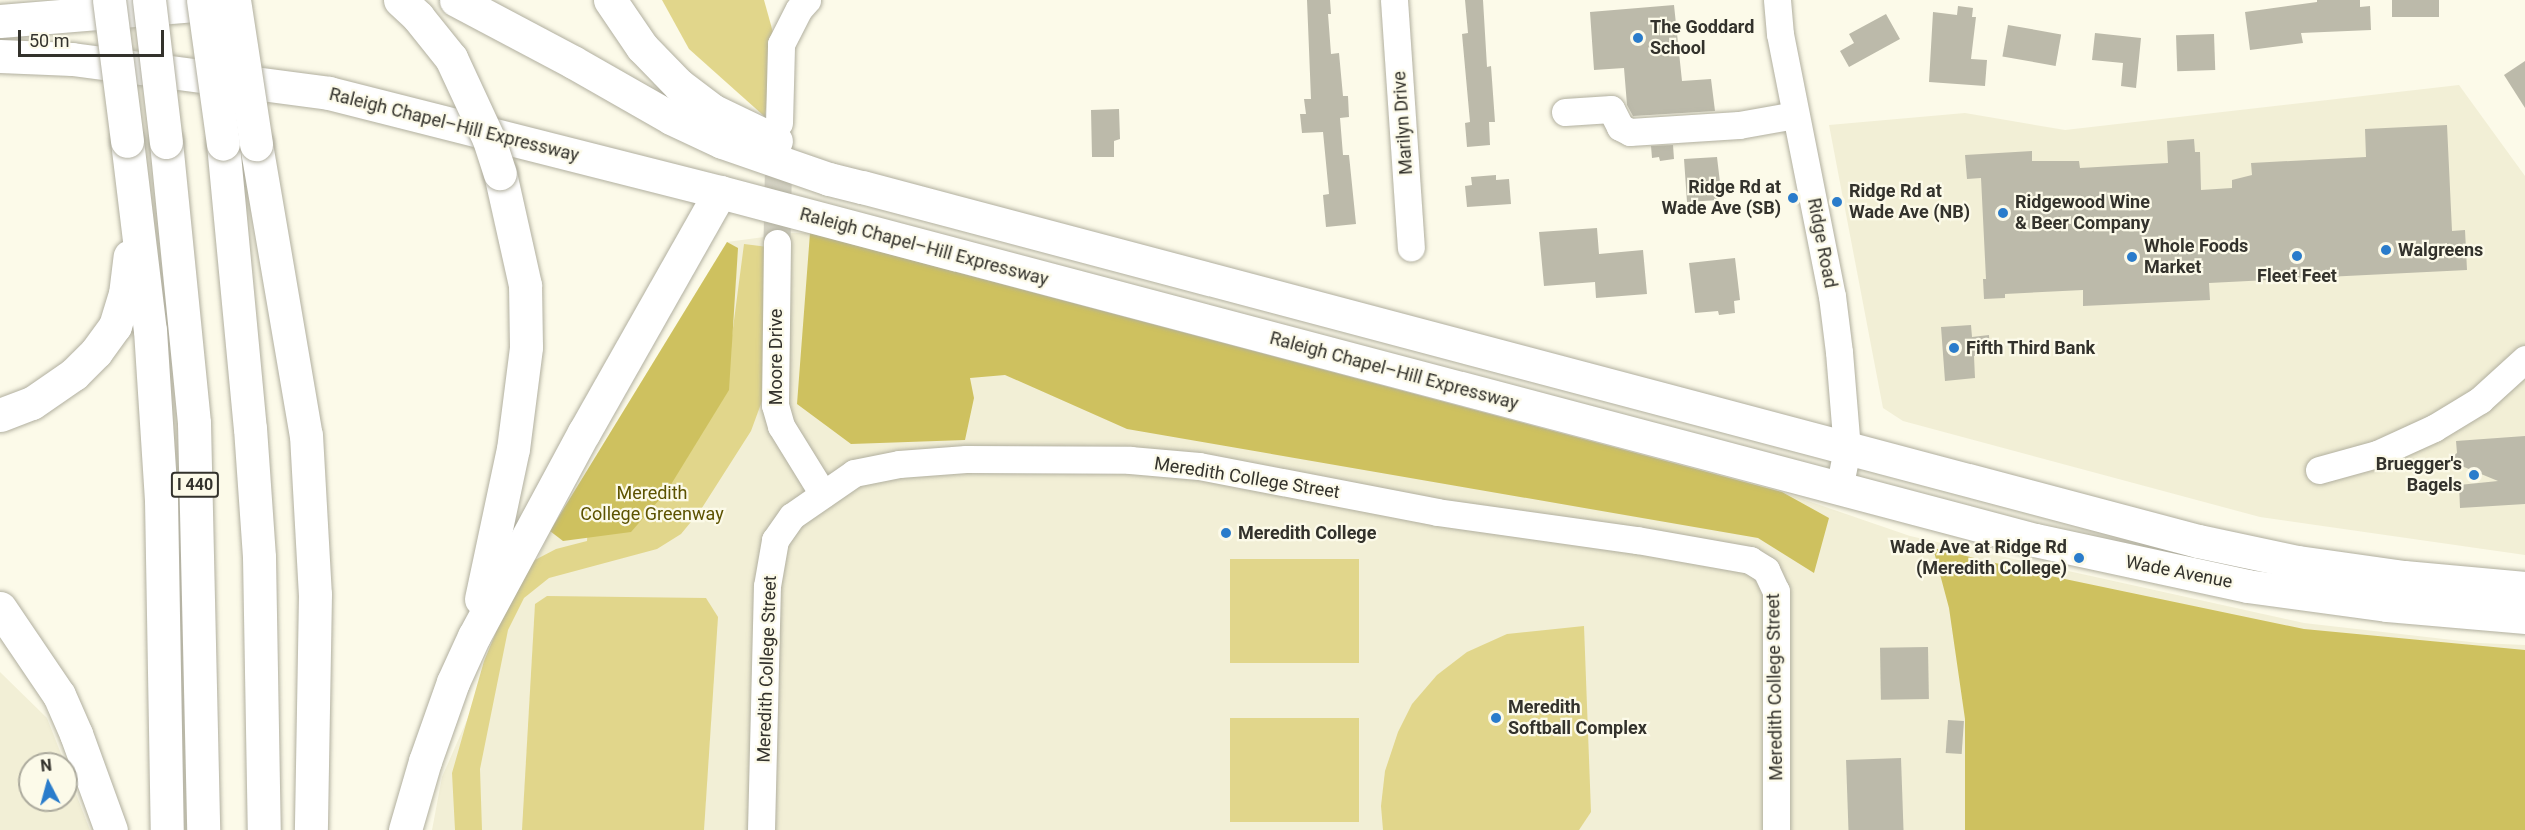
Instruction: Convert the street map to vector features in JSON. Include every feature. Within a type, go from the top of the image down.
[{"type":"main road","points":[[109,0],[150,330],[161,500],[167,830]]},
{"type":"main road","name":"I 440","points":[[149,0],[166,142],[194,423],[203,830]]},
{"type":"main road","points":[[203,0],[223,144],[250,428],[259,557],[264,830]]},
{"type":"main road","points":[[234,0],[256,144],[306,435],[315,594],[311,830]]},
{"type":"main road","points":[[0,21],[161,10],[242,0]]},
{"type":"main road","points":[[400,0],[418,17],[451,58],[489,140],[500,173],[525,285],[525,347],[513,449],[474,636]]},
{"type":"main road","points":[[610,0],[642,47],[679,85],[712,110],[795,149],[862,187]]},
{"type":"main road","points":[[468,6],[671,118],[701,132],[829,179],[1847,449]]},
{"type":"main road","name":"Raleigh Chapel–Hill Expressway","points":[[0,56],[72,59],[329,93],[720,192],[1839,489]]},
{"type":"main road","points":[[0,66],[72,59]]},
{"type":"main road","points":[[0,415],[32,403],[74,374],[96,352],[115,326],[125,294],[130,257],[132,176]]},
{"type":"main road","points":[[405,830],[441,716],[474,636],[578,441],[720,192]]},
{"type":"main road","name":"Wade Avenue","points":[[1847,449],[2209,543],[2298,561],[2383,574],[2525,588]]},
{"type":"main road","name":"Wade Avenue","points":[[1839,489],[2035,540],[2247,586],[2387,605],[2525,617]]},
{"type":"main road","points":[[0,608],[58,695],[76,734],[111,830]]},
{"type":"street","points":[[779,123],[781,44],[799,9],[807,0]]},
{"type":"street","name":"Marilyn Drive","points":[[1394,0],[1411,247]]},
{"type":"street","name":"Ridge Road","points":[[1777,0],[1780,34],[1795,116],[1832,296],[1847,449],[1839,489]]},
{"type":"street","points":[[1565,112],[1611,109],[1620,127],[1630,132],[1739,125],[1795,116]]},
{"type":"street","name":"Moore Drive","points":[[777,243],[774,405],[781,426],[823,494]]},
{"type":"street","points":[[2319,470],[2377,454],[2451,419],[2480,400],[2525,359]]},
{"type":"street","name":"Meredith College Street","points":[[761,830],[769,575],[776,540],[792,516],[854,473],[899,464],[966,459],[1130,460],[1199,466],[1437,512],[1637,540],[1750,560],[1766,570],[1776,591],[1776,830]]},
{"type":"shaded area","points":[[2459,85],[2525,176],[2525,555],[2260,517],[1903,421],[1883,408],[1829,125],[1965,113],[2065,130]]},
{"type":"shaded area","name":"Meredith College","points":[[792,233],[810,233],[1782,492],[1910,536],[2304,623],[2479,643],[2525,645],[2525,830],[432,830],[442,777],[550,531],[727,242]]},
{"type":"shaded area","points":[[0,672],[47,718],[60,752],[18,752],[18,812],[78,812],[78,799],[90,830],[0,830]]},
{"type":"green space","points":[[662,0],[764,0],[774,36],[765,117],[689,49]]},
{"type":"green space","points":[[810,233],[1782,492],[1829,518],[1814,573],[1758,538],[1127,429],[1005,375],[970,378],[974,398],[965,440],[851,444],[797,404]]},
{"type":"green space","points":[[727,242],[738,248],[729,390],[667,491],[631,532],[563,541],[550,531]]},
{"type":"green space","name":"Meredith College Greenway","points":[[744,244],[769,247],[762,401],[751,431],[700,511],[681,534],[657,549],[549,578],[524,598],[508,630],[480,769],[482,830],[455,830],[452,773],[484,661],[507,606],[533,561],[556,549],[587,541],[589,510],[727,374]]},
{"type":"green space","points":[[1933,548],[2041,574],[2304,629],[2525,650],[2525,830],[1965,830],[1965,719],[1949,608]]},
{"type":"green space","points":[[1230,559],[1359,559],[1359,663],[1230,663]]},
{"type":"green space","points":[[547,596],[706,598],[718,617],[704,830],[522,830],[535,604]]},
{"type":"green space","name":"Meredith Softball Complex","points":[[1584,626],[1591,812],[1579,830],[1383,830],[1381,806],[1385,771],[1398,732],[1412,704],[1437,675],[1467,652],[1507,634]]},
{"type":"green space","points":[[1230,718],[1359,718],[1359,822],[1230,822]]},
{"type":"building","points":[[1307,0],[1330,0],[1331,14],[1328,14],[1331,54],[1339,53],[1343,96],[1348,96],[1349,117],[1340,118],[1343,155],[1349,155],[1356,224],[1326,227],[1323,195],[1329,194],[1323,132],[1302,133],[1300,114],[1306,114],[1304,99],[1311,99]]},
{"type":"building","points":[[1465,0],[1483,0],[1487,67],[1491,66],[1495,122],[1489,122],[1490,145],[1467,147],[1465,123],[1470,122],[1462,34],[1468,33]]},
{"type":"building","points":[[2317,0],[2360,0],[2360,7],[2370,6],[2371,30],[2301,33],[2303,43],[2250,50],[2245,12],[2317,2]]},
{"type":"building","points":[[2392,0],[2439,0],[2439,17],[2392,17]]},
{"type":"building","points":[[1674,5],[1682,81],[1711,79],[1715,111],[1633,116],[1627,105],[1624,68],[1594,70],[1590,12]]},
{"type":"building","points":[[1958,6],[1973,8],[1972,17],[1976,17],[1971,59],[1987,60],[1985,86],[1929,82],[1933,12],[1957,15]]},
{"type":"building","points":[[1886,14],[1900,39],[1849,67],[1840,51],[1854,43],[1849,34]]},
{"type":"building","points":[[2008,25],[2061,34],[2056,66],[2002,57]]},
{"type":"building","points":[[2095,33],[2141,38],[2136,88],[2121,86],[2123,63],[2092,60]]},
{"type":"building","points":[[2214,34],[2215,70],[2177,71],[2176,35]]},
{"type":"building","points":[[2525,61],[2525,108],[2504,75]]},
{"type":"building","points":[[1119,109],[1120,139],[1114,141],[1114,157],[1092,157],[1091,110]]},
{"type":"building","points":[[2447,125],[2452,231],[2465,230],[2467,270],[2209,283],[2210,300],[2083,306],[2083,290],[2005,294],[2005,298],[1984,299],[1983,279],[1986,279],[1981,178],[1967,179],[1965,155],[2032,151],[2032,161],[2079,161],[2080,168],[2168,163],[2167,141],[2194,139],[2195,152],[2200,152],[2201,190],[2232,188],[2232,180],[2252,175],[2251,163],[2366,157],[2365,129]]},
{"type":"building","points":[[1673,145],[1674,159],[1660,161],[1659,157],[1652,158],[1651,146]]},
{"type":"building","points":[[1717,157],[1721,191],[1719,200],[1687,202],[1684,159]]},
{"type":"building","points":[[1496,175],[1496,180],[1509,179],[1511,204],[1467,207],[1465,186],[1472,185],[1471,177]]},
{"type":"building","points":[[1597,228],[1599,254],[1643,250],[1647,294],[1596,298],[1595,282],[1544,286],[1539,232]]},
{"type":"building","points":[[1735,258],[1740,300],[1734,301],[1735,313],[1719,315],[1718,311],[1695,313],[1689,263]]},
{"type":"building","points":[[1971,325],[1972,337],[1989,335],[1990,354],[1974,356],[1975,378],[1945,381],[1941,327]]},
{"type":"building","points":[[2525,436],[2525,504],[2460,508],[2459,485],[2498,481],[2447,460],[2457,453],[2456,441]]},
{"type":"building","points":[[1928,647],[1929,699],[1881,700],[1880,648]]},
{"type":"building","points":[[1948,720],[1964,721],[1962,754],[1946,753]]},
{"type":"building","points":[[1901,758],[1904,830],[1848,830],[1846,760]]},
{"type":"tunnel","points":[[777,243],[779,142]]},
{"type":"place","name":"The Goddard School","points":[[1638,38]]},
{"type":"place","name":"Ridge Rd at Wade Ave (SB)","points":[[1793,198]]},
{"type":"place","name":"Ridge Rd at Wade Ave (NB)","points":[[1837,202]]},
{"type":"place","name":"Ridgewood Wine & Beer Company","points":[[2003,213]]},
{"type":"place","name":"Walgreens","points":[[2386,250]]},
{"type":"place","name":"Fleet Feet","points":[[2297,256]]},
{"type":"place","name":"Whole Foods Market","points":[[2132,257]]},
{"type":"place","name":"Fifth Third Bank","points":[[1954,348]]},
{"type":"place","name":"Bruegger's Bagels","points":[[2474,475]]},
{"type":"place","name":"Meredith College","points":[[1226,533]]},
{"type":"place","name":"Wade Ave at Ridge Rd (Meredith College)","points":[[2079,558]]},
{"type":"place","name":"Meredith Softball Complex","points":[[1496,718]]}]
